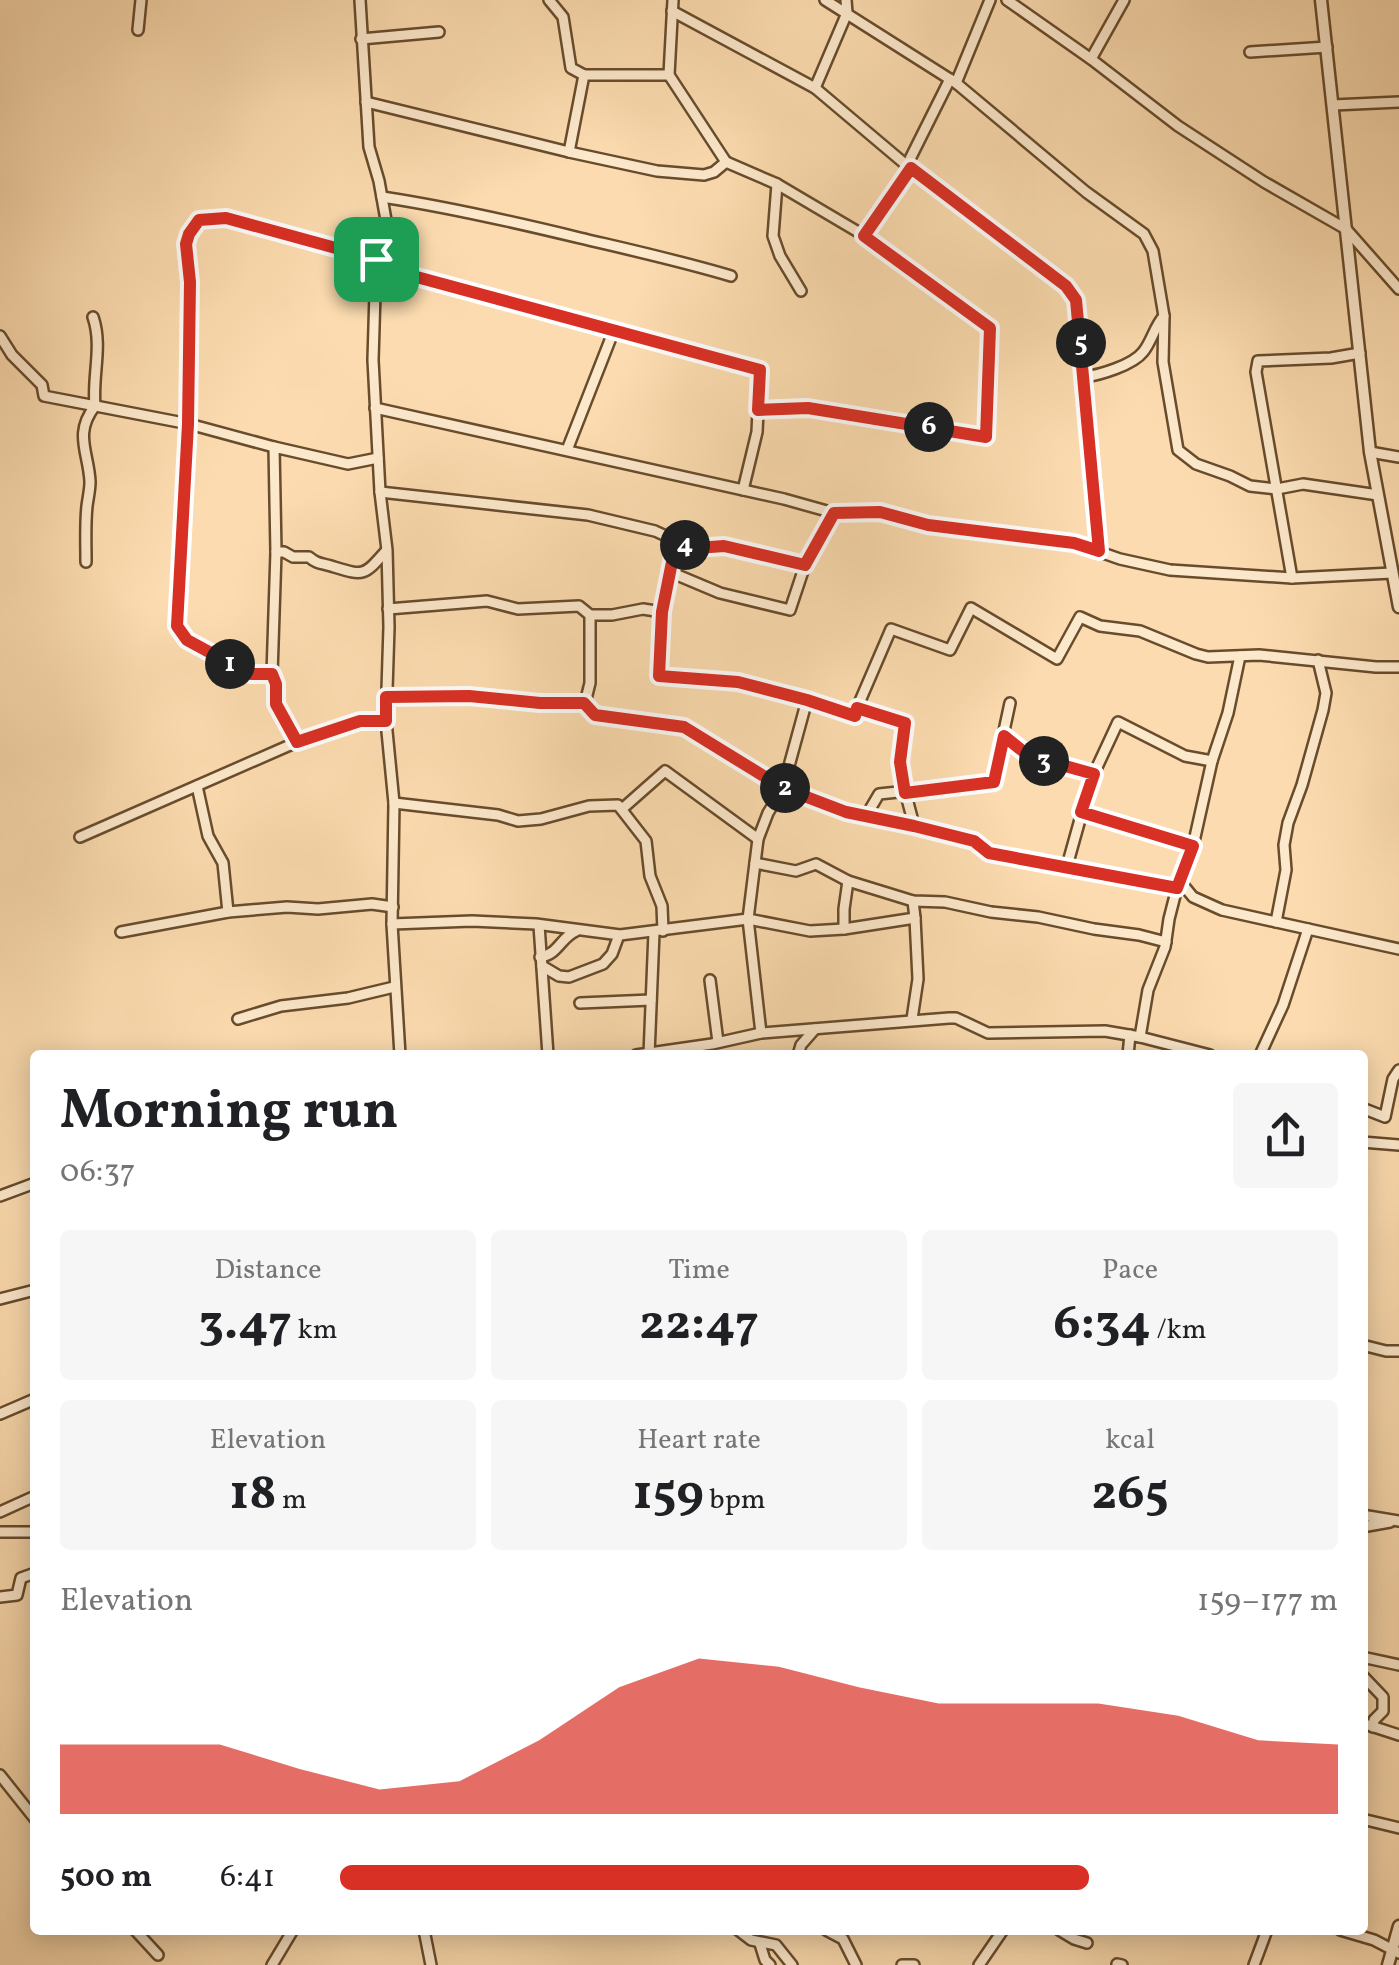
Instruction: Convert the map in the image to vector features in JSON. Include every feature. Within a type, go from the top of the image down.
[{"type":"street","points":[[138,30],[141,0]]},
{"type":"street","points":[[360,0],[368,148],[386,220],[386,248],[376,263],[373,360],[387,550],[386,721],[394,802],[392,924],[400,1050]]},
{"type":"street","points":[[549,0],[564,17],[572,68],[584,75],[669,75]]},
{"type":"street","points":[[826,0],[954,81],[1086,192],[1144,234],[1153,251],[1164,316],[1162,362],[1178,450],[1196,464],[1250,486],[1278,489],[1304,484],[1378,495]]},
{"type":"street","points":[[815,88],[846,13],[846,0]]},
{"type":"street","points":[[864,236],[909,167],[990,0]]},
{"type":"street","points":[[1007,0],[1091,58],[1178,126],[1264,182],[1346,228],[1399,288]]},
{"type":"street","points":[[1091,58],[1124,0]]},
{"type":"street","points":[[1321,0],[1370,452],[1399,608]]},
{"type":"street","points":[[758,410],[808,408],[986,437],[990,328],[864,236],[777,184],[726,162],[669,75],[672,6],[815,88],[909,167],[1072,291],[1078,310],[1099,551]]},
{"type":"street","points":[[361,39],[439,32]]},
{"type":"street","points":[[1250,52],[1327,48]]},
{"type":"street","points":[[568,152],[584,75]]},
{"type":"street","points":[[366,102],[568,152],[682,174],[704,175],[726,162]]},
{"type":"street","points":[[1333,105],[1399,102]]},
{"type":"street","points":[[777,184],[773,236],[801,292]]},
{"type":"street","points":[[382,197],[527,225],[731,276]]},
{"type":"street","points":[[272,674],[246,672],[187,640],[177,626],[188,424],[190,282],[186,244],[199,220],[226,218],[760,370],[757,432],[744,490]]},
{"type":"street","points":[[1084,377],[1102,375],[1142,354],[1164,316]]},
{"type":"street","points":[[86,562],[90,481],[83,430],[95,406],[99,341],[93,317]]},
{"type":"street","points":[[567,450],[614,330]]},
{"type":"street","points":[[0,336],[12,356],[42,385],[44,396],[188,424],[348,464],[378,458]]},
{"type":"street","points":[[1292,578],[1256,372],[1258,362],[1360,353]]},
{"type":"street","points":[[374,408],[834,513],[880,512],[928,525],[1074,543],[1170,570],[1292,578],[1392,573]]},
{"type":"street","points":[[274,447],[272,674],[276,704],[297,742]]},
{"type":"street","points":[[1370,452],[1399,457]]},
{"type":"street","points":[[380,492],[588,515],[655,531],[697,548],[724,546],[805,565]]},
{"type":"street","points":[[670,572],[720,593],[790,610],[805,565],[834,513]]},
{"type":"street","points":[[676,542],[662,612],[659,676],[738,682],[855,716],[891,629],[950,650],[971,608],[1057,659],[1080,617],[1100,626],[1140,631],[1208,657],[1259,655],[1399,667]]},
{"type":"street","points":[[276,552],[309,556],[316,563],[362,574],[387,550]]},
{"type":"street","points":[[388,608],[487,600],[518,608],[579,606],[590,615],[643,609],[662,612]]},
{"type":"street","points":[[584,703],[590,683],[590,615]]},
{"type":"street","points":[[1130,1050],[1166,942],[1178,884],[1193,846],[1240,656]]},
{"type":"street","points":[[1276,922],[1286,870],[1284,844],[1288,823],[1326,694],[1318,660]]},
{"type":"street","points":[[386,697],[469,696],[584,703],[595,715],[684,727],[783,788],[846,812],[974,841],[989,853],[1178,884],[1193,897],[1222,910],[1399,949]]},
{"type":"street","points":[[761,1033],[748,919],[758,839],[783,788],[807,700]]},
{"type":"street","points":[[866,816],[879,794],[994,782],[1010,703]]},
{"type":"street","points":[[857,708],[905,723],[900,762],[914,826]]},
{"type":"street","points":[[80,837],[297,742],[360,721],[386,721]]},
{"type":"street","points":[[1067,866],[1094,774],[1118,722],[1185,756],[1212,761]]},
{"type":"street","points":[[1004,736],[1029,756],[1094,774]]},
{"type":"street","points":[[622,808],[665,771],[758,839]]},
{"type":"street","points":[[197,786],[208,836],[222,863],[228,912]]},
{"type":"street","points":[[394,802],[518,820],[541,819],[604,804],[622,808],[646,840],[650,876],[662,906],[648,1050]]},
{"type":"street","points":[[1081,812],[1193,846]]},
{"type":"street","points":[[756,863],[796,871],[816,864],[848,881],[913,901],[964,905],[1166,942]]},
{"type":"street","points":[[844,929],[848,881]]},
{"type":"street","points":[[912,1020],[918,979],[913,901]]},
{"type":"street","points":[[121,932],[228,912],[393,906]]},
{"type":"street","points":[[392,924],[539,924],[619,935],[748,919],[810,931],[915,918]]},
{"type":"street","points":[[539,924],[548,1050]]},
{"type":"street","points":[[1262,1050],[1283,1005],[1308,929]]},
{"type":"street","points":[[541,962],[578,930]]},
{"type":"street","points":[[541,962],[560,976],[569,976],[603,964],[612,954],[619,935]]},
{"type":"street","points":[[710,980],[718,1050]]},
{"type":"street","points":[[238,1019],[280,1006],[394,988]]},
{"type":"street","points":[[580,1003],[651,1000]]},
{"type":"street","points":[[672,1050],[761,1033],[956,1018],[988,1033],[1090,1031],[1135,1036],[1190,1050]]},
{"type":"street","points":[[800,1050],[815,1029]]},
{"type":"street","points":[[1368,1110],[1385,1117],[1393,1079],[1399,1070]]},
{"type":"street","points":[[1368,1142],[1399,1145]]},
{"type":"street","points":[[0,1196],[30,1186]]},
{"type":"street","points":[[0,1299],[30,1291]]},
{"type":"street","points":[[1368,1347],[1398,1351],[1399,1335]]},
{"type":"street","points":[[0,1414],[30,1401]]},
{"type":"street","points":[[0,1512],[30,1498]]},
{"type":"street","points":[[1368,1516],[1398,1520]]},
{"type":"street","points":[[1368,1526],[1398,1520]]},
{"type":"street","points":[[0,1532],[30,1532]]},
{"type":"street","points":[[0,1597],[17,1595],[21,1578],[30,1575]]},
{"type":"street","points":[[1368,1658],[1399,1666]]},
{"type":"street","points":[[1368,1681],[1383,1697],[1382,1711],[1368,1725]]},
{"type":"street","points":[[1368,1725],[1396,1731]]},
{"type":"street","points":[[0,1775],[30,1813]]},
{"type":"street","points":[[1368,1820],[1399,1828]]},
{"type":"street","points":[[1388,1965],[1396,1951],[1399,1926]]},
{"type":"street","points":[[140,1935],[158,1955]]},
{"type":"street","points":[[272,1965],[290,1935]]},
{"type":"street","points":[[425,1935],[431,1965]]},
{"type":"street","points":[[746,1935],[760,1944],[764,1960],[770,1965]]},
{"type":"street","points":[[837,1935],[844,1938],[856,1965]]},
{"type":"street","points":[[979,1965],[1000,1935]]},
{"type":"street","points":[[1066,1935],[1087,1944]]},
{"type":"street","points":[[1254,1965],[1265,1935]]},
{"type":"street","points":[[1357,1935],[1396,1951]]},
{"type":"street","points":[[760,1944],[776,1945],[792,1965]]},
{"type":"street","points":[[902,1965],[914,1965]]},
{"type":"route","points":[[911,168],[1066,286],[1072,291],[1078,310],[1099,551],[1074,543],[928,525],[880,512],[834,513],[805,565],[724,546],[697,548],[676,542],[662,612],[659,676],[738,682],[855,716],[857,708],[905,723],[900,762],[905,793],[994,782],[1004,736],[1029,756],[1094,774],[1081,812],[1193,846],[1177,888],[989,853],[974,841],[846,812],[783,788],[684,727],[595,715],[584,703],[469,696],[386,697],[386,721],[360,721],[297,742],[276,704],[272,674],[246,672],[187,640],[177,626],[188,424],[190,282],[186,244],[199,220],[226,218],[376,259],[376,266],[760,370],[758,410],[808,408],[986,437],[990,328],[864,236],[911,168]]}]
